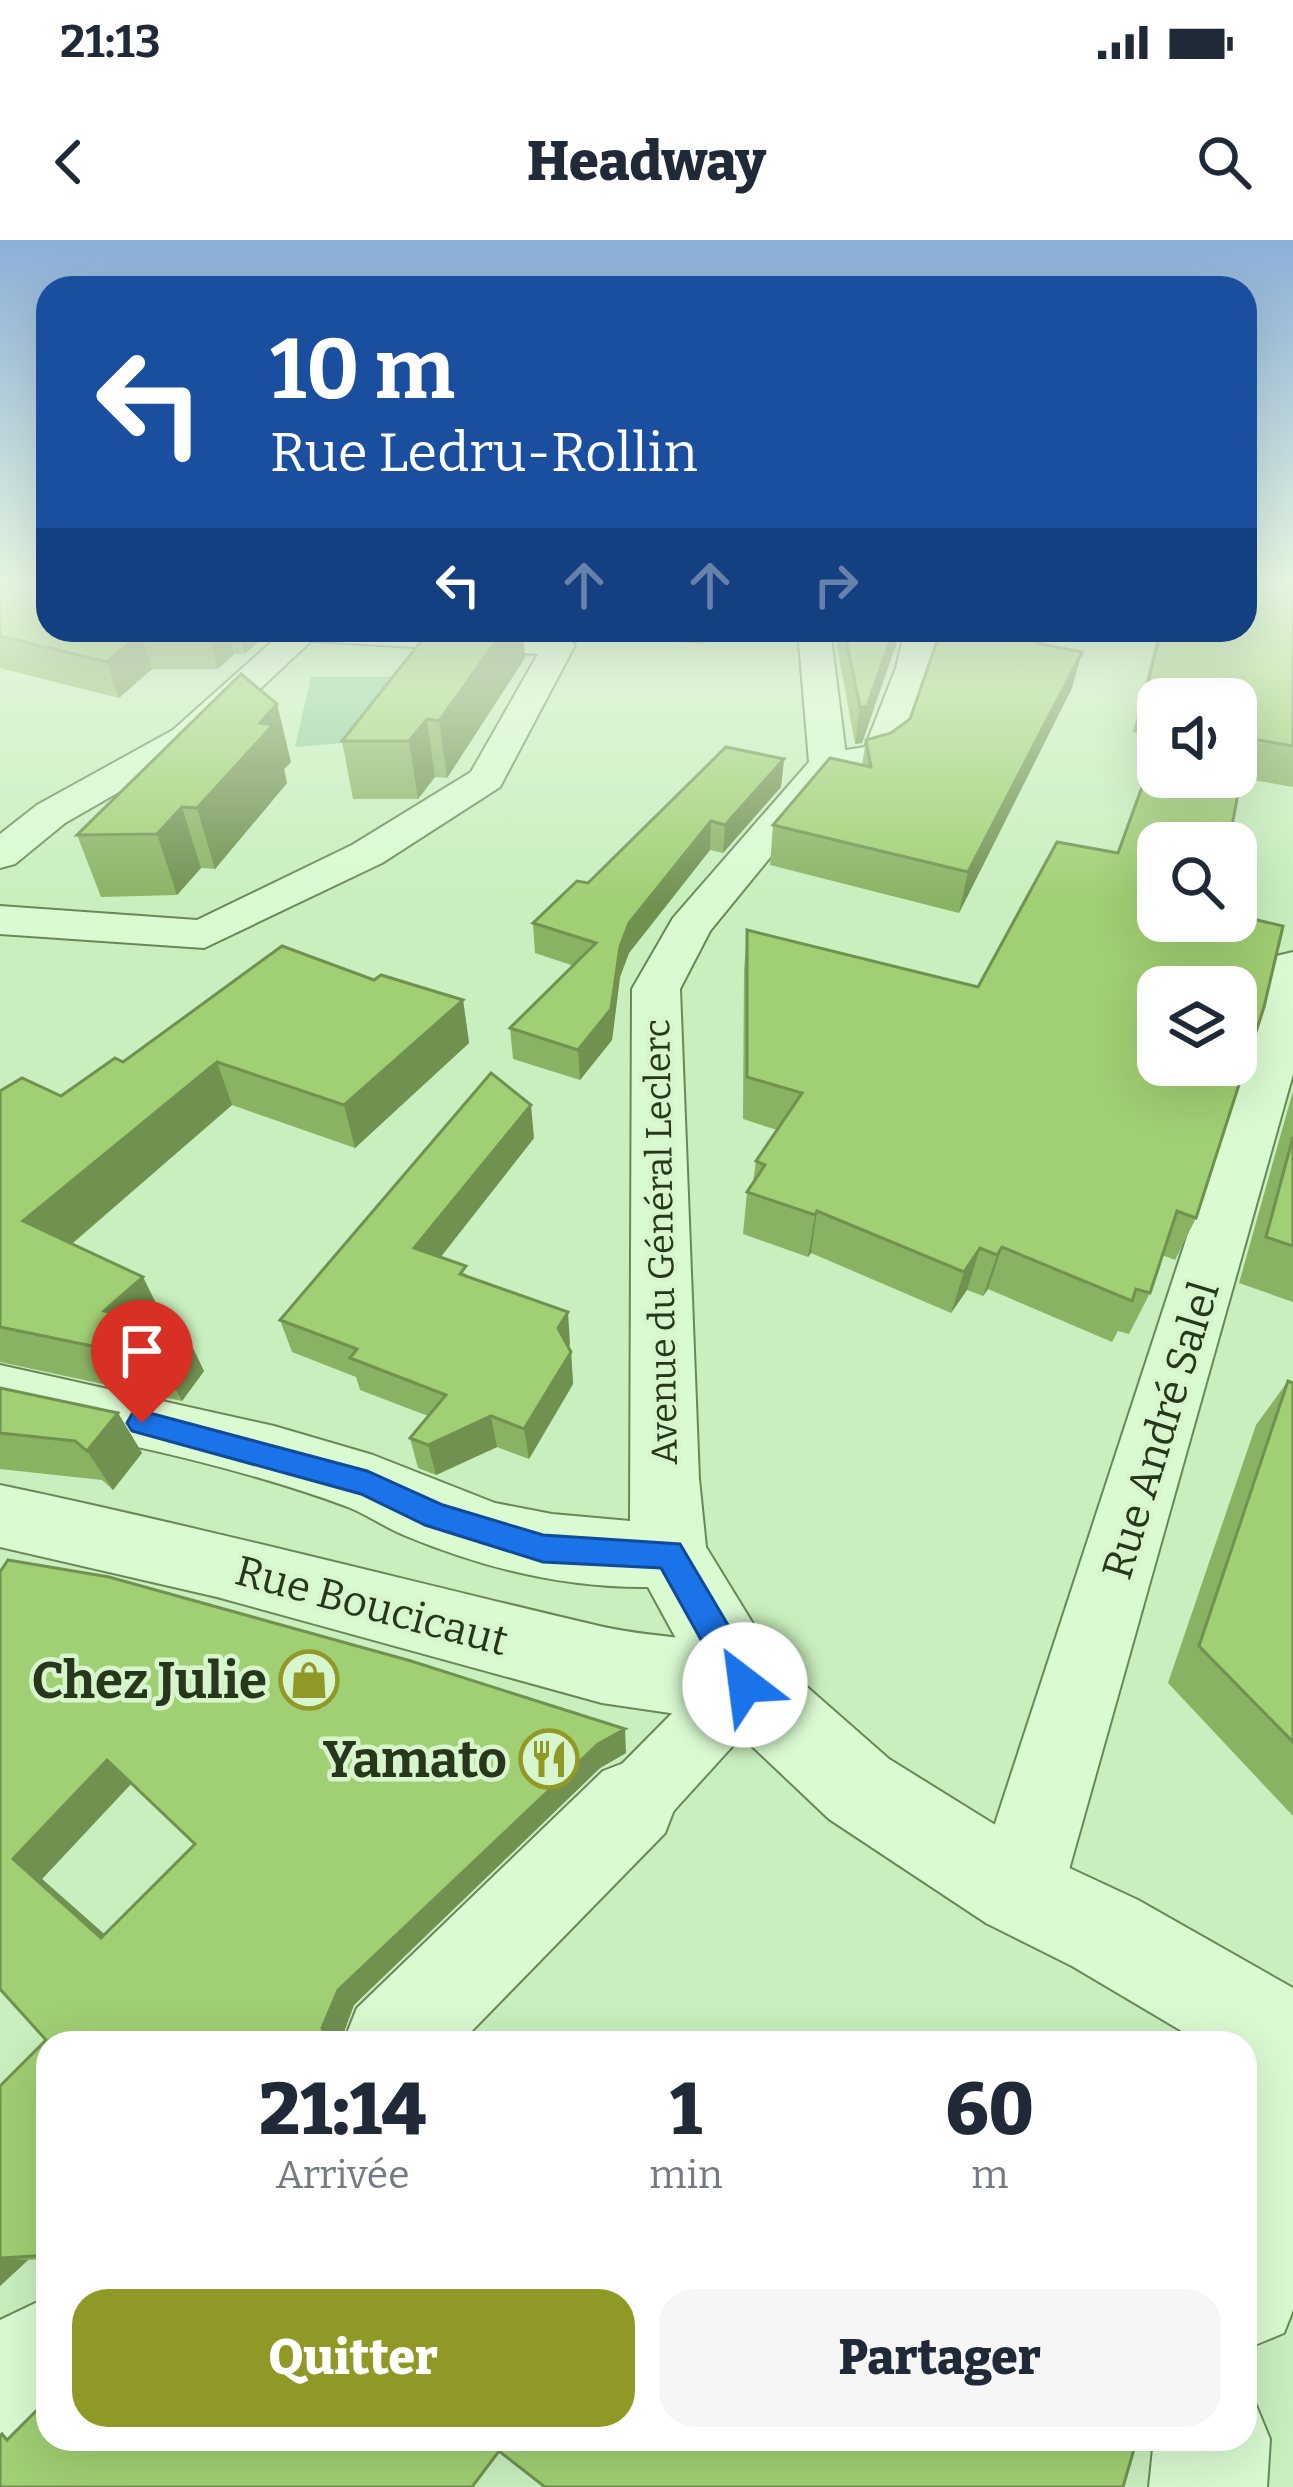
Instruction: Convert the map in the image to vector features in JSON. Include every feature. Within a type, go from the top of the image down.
[{"type":"street","points":[[0,855],[51,814],[186,738],[235,693]]},
{"type":"street","points":[[0,920],[204,934],[367,854],[486,779],[533,693]]},
{"type":"street","points":[[821,693],[828,763],[864,762],[880,754],[903,693]]},
{"type":"street","name":"Avenue du Général Leclerc","points":[[669,1554],[663,1479],[656,989],[666,962],[686,932],[803,799],[828,763]]},
{"type":"street","name":"Rue André Salel","points":[[1018,1891],[1274,1050],[1293,966]]},
{"type":"street","points":[[0,1392],[80,1406],[367,1484],[436,1516],[543,1549],[612,1556],[669,1554],[745,1685],[859,1789],[1018,1891],[1105,1933],[1293,2042]]},
{"type":"street","name":"Rue Boucicaut","points":[[0,1516],[217,1564],[602,1665],[745,1685]]},
{"type":"street","points":[[404,2031],[745,1685]]},
{"type":"street","points":[[1257,2240],[1293,2079]]},
{"type":"street","points":[[0,2394],[36,2363]]},
{"type":"street","points":[[1208,2487],[1211,2451]]},
{"type":"green space","points":[[307,693],[401,693],[376,740],[295,747]]},
{"type":"building","points":[[222,693],[264,693],[277,704],[260,723],[273,725],[197,808],[182,807],[157,834],[77,835]]},
{"type":"building","points":[[380,693],[459,693],[439,721],[427,719],[409,741],[342,741]]},
{"type":"building","points":[[857,693],[872,693],[867,706],[860,707]]},
{"type":"building","points":[[919,693],[1061,693],[968,872],[773,825],[830,758],[871,767],[866,740],[891,733],[910,719]]},
{"type":"building","points":[[1257,693],[1293,693],[1293,746],[1257,740]]},
{"type":"building","points":[[726,747],[784,759],[725,825],[711,821],[629,923],[620,947],[611,1009],[578,1050],[510,1028],[596,943],[533,923],[577,881],[588,883]]},
{"type":"building","points":[[1138,798],[1237,798],[1233,822],[1137,822],[1137,942],[1257,942],[1257,920],[1283,926],[1257,1029],[1257,966],[1137,966],[1137,1086],[1239,1086],[1196,1218],[1177,1211],[1150,1293],[1136,1289],[1132,1301],[1002,1247],[997,1255],[980,1248],[964,1272],[817,1211],[815,1215],[747,1192],[765,1165],[756,1161],[802,1093],[747,1077],[747,930],[978,987],[1057,842],[1118,853]]},
{"type":"building","points":[[282,946],[374,980],[381,975],[463,1000],[344,1105],[217,1062],[23,1221],[143,1277],[104,1311],[184,1330],[160,1360],[0,1327],[0,1091],[22,1078],[61,1096],[115,1058],[123,1062]]},
{"type":"building","points":[[491,1073],[531,1105],[414,1248],[466,1266],[460,1274],[568,1312],[558,1328],[571,1352],[524,1429],[491,1416],[428,1445],[410,1438],[446,1395],[350,1358],[357,1349],[280,1320]]},
{"type":"building","points":[[1293,1137],[1293,1246],[1266,1237]]},
{"type":"building","points":[[1288,1381],[1293,1383],[1293,1742],[1199,1646]]},
{"type":"building","points":[[0,1388],[118,1413],[87,1451],[75,1441],[0,1433]]},
{"type":"building","points":[[8,1560],[109,1577],[411,1661],[625,1729],[598,1744],[338,1990],[324,2031],[38,2031],[0,1989],[0,1572]],"holes":[[[107,1760],[195,1844],[101,1938],[13,1859]]]},
{"type":"building","points":[[36,2050],[35,2256],[0,2258],[0,2086]]},
{"type":"building","points":[[36,2411],[36,2451],[499,2451],[472,2487],[0,2487],[2,2434],[7,2440]]},
{"type":"building","points":[[499,2451],[1134,2451],[1123,2487],[545,2487]]},
{"type":"place","name":"Chez Julie","points":[[309,1680]]},
{"type":"place","name":"Yamato","points":[[549,1759]]},
{"type":"route","points":[[142,1423],[367,1484],[436,1516],[543,1549],[612,1556],[669,1554],[745,1685]]}]
